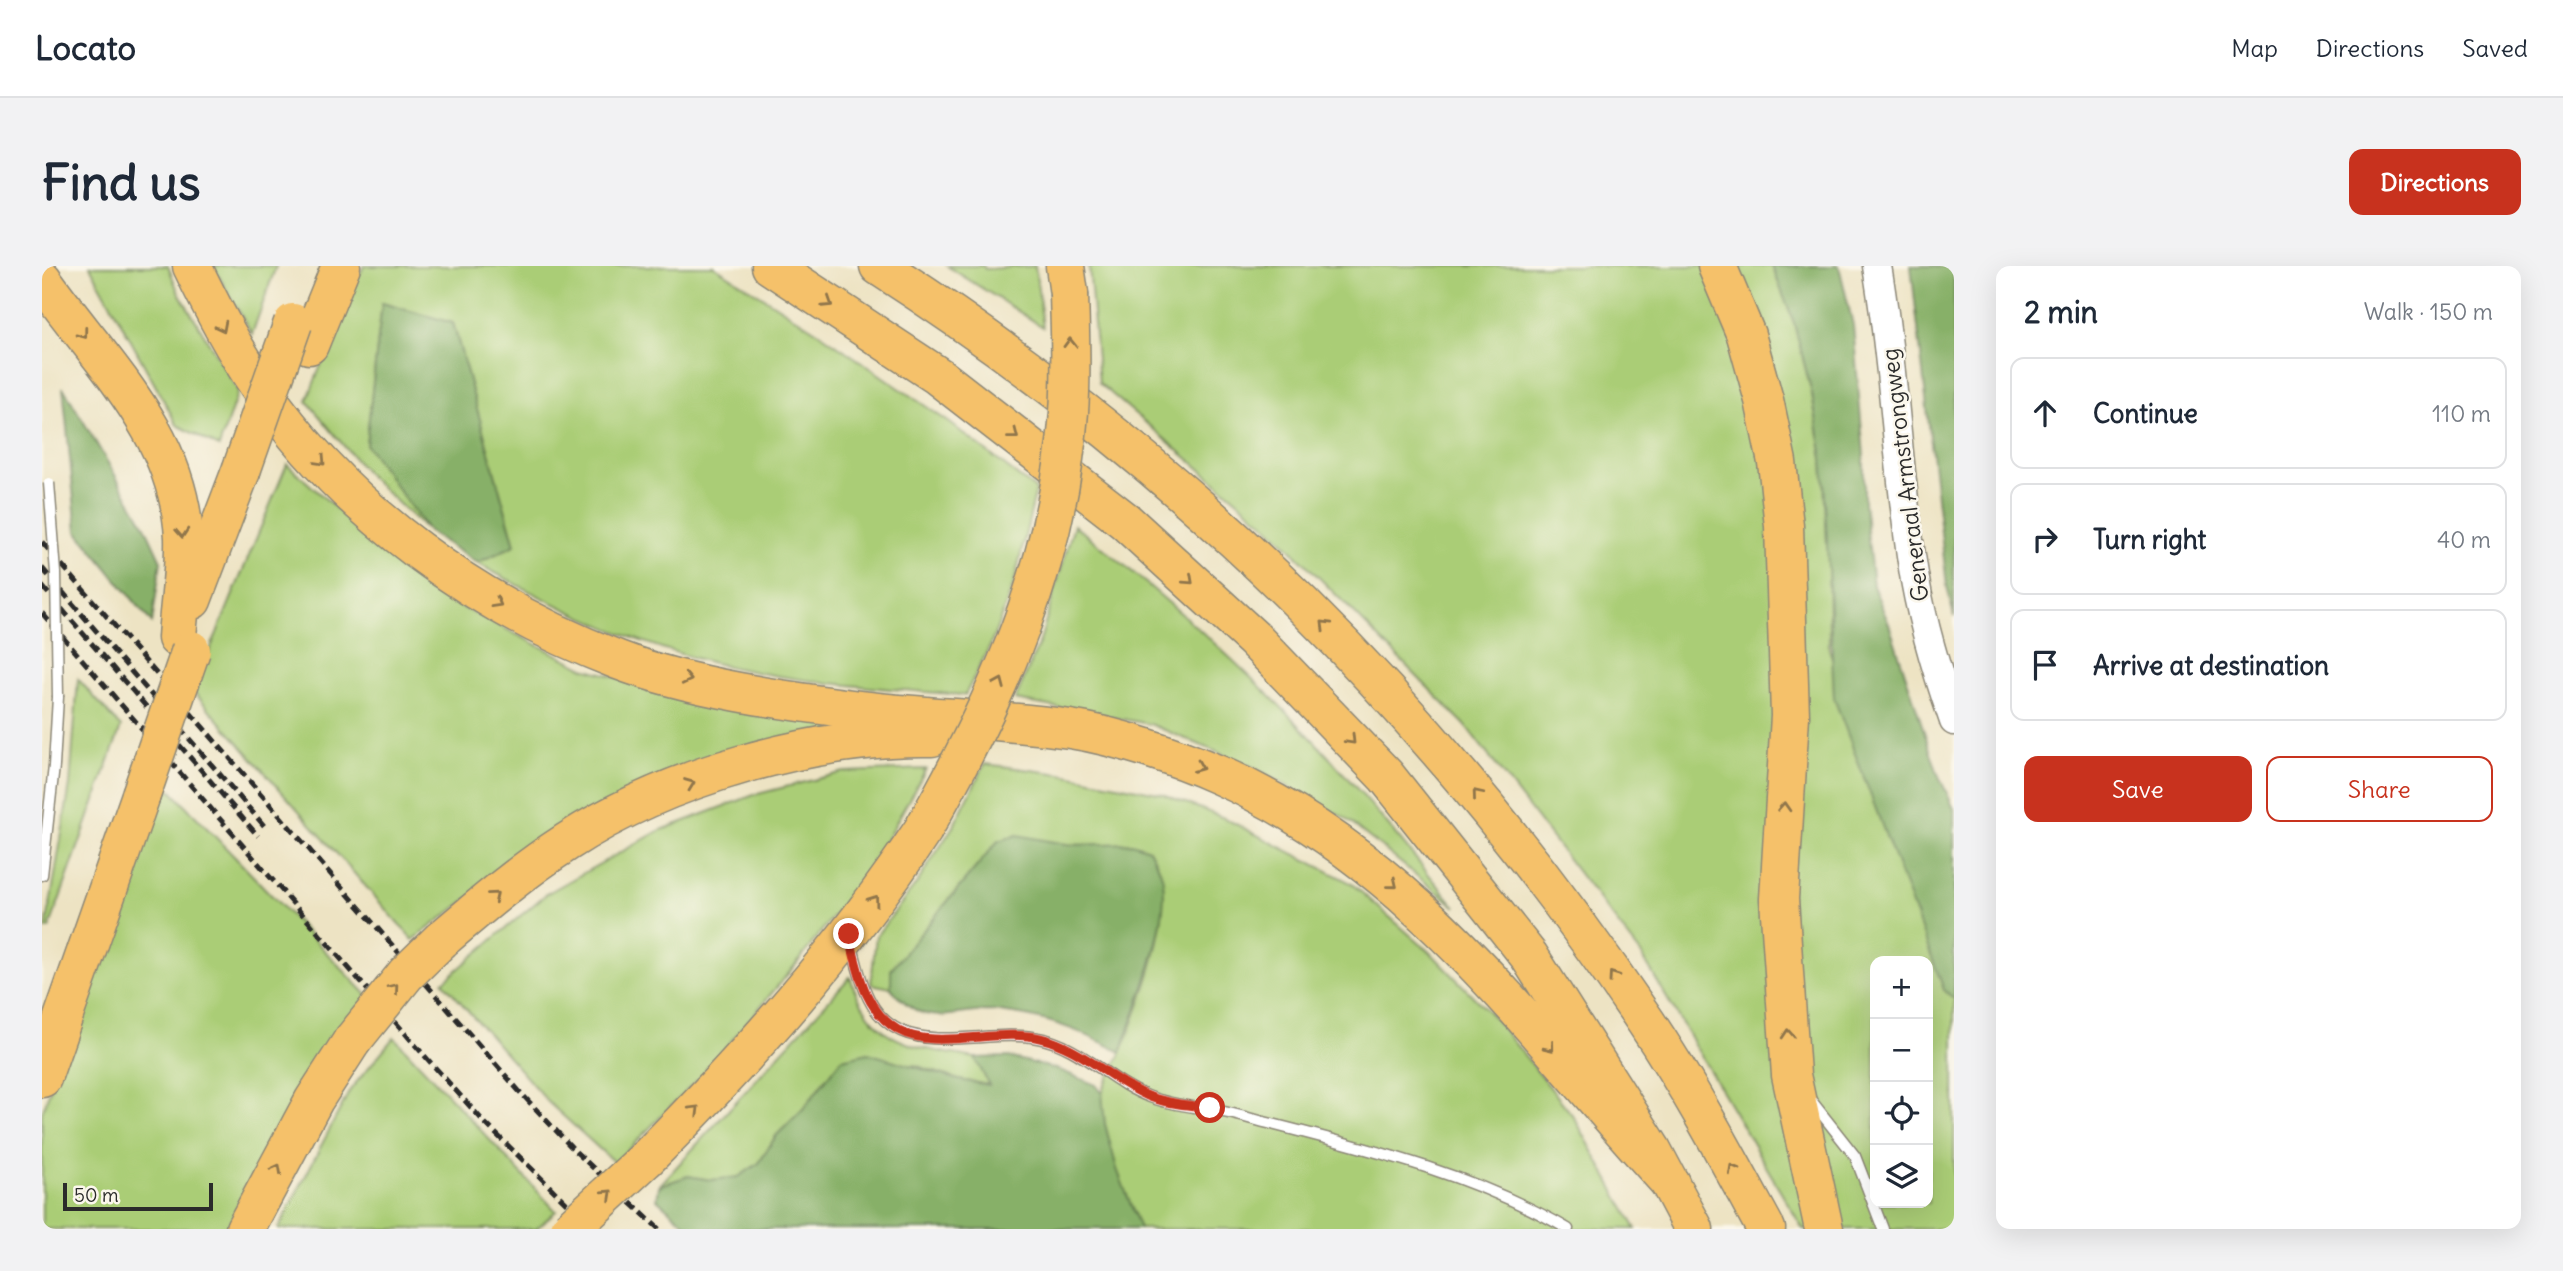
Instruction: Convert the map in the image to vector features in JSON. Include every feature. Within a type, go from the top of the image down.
[{"type":"highway","points":[[192,266],[226,335],[261,390],[303,442],[353,495],[411,545],[466,585],[535,624],[621,661],[684,679],[856,709],[1073,729],[1166,754],[1222,776],[1302,819],[1366,862],[1407,896],[1515,1004],[1593,1100],[1670,1183]]},
{"type":"highway","points":[[301,334],[313,266]]},
{"type":"highway","points":[[42,1078],[184,644],[301,334],[341,266]]},
{"type":"highway","points":[[771,266],[938,376],[1125,521],[1254,639],[1386,776],[1529,956],[1596,1058],[1695,1229]]},
{"type":"highway","points":[[879,266],[1040,377],[1134,450],[1280,580],[1418,723],[1494,814],[1647,1024],[1704,1116],[1766,1229]]},
{"type":"highway","points":[[1717,266],[1746,335],[1777,462],[1784,526],[1790,716],[1779,899],[1791,1074],[1824,1229]]},
{"type":"highway","points":[[1741,266],[1767,331],[1794,462],[1799,525],[1801,647],[1790,716]]},
{"type":"highway","points":[[42,279],[134,398],[164,453],[177,487],[184,538],[184,644]]},
{"type":"highway","points":[[570,1229],[647,1158],[769,1031],[849,934],[923,830],[970,746],[1003,677],[1048,539],[1069,411],[1067,280]]},
{"type":"highway","points":[[245,1229],[314,1100],[352,1041],[406,974],[441,940],[519,875],[570,840],[637,804],[787,752],[860,740],[918,737],[1073,740],[1134,746]]},
{"type":"highway","points":[[42,1045],[135,788]]},
{"type":"highway","points":[[42,1000],[71,960]]},
{"type":"street","name":"Generaal Armstrongweg","points":[[1877,266],[1896,400],[1912,562],[1920,608],[1954,722]]},
{"type":"lane","points":[[42,875],[58,697],[56,573],[49,483]]},
{"type":"lane","points":[[42,842],[49,811]]},
{"type":"lane","points":[[849,934],[864,993],[880,1017],[900,1031],[925,1038],[993,1034],[1040,1038],[1069,1049],[1151,1098],[1210,1108],[1376,1151],[1470,1181],[1534,1209],[1569,1229]]},
{"type":"lane","points":[[1791,1074],[1855,1156],[1883,1229]]},
{"type":"green space","points":[[90,266],[168,266],[178,291],[238,391],[219,447],[177,425]]},
{"type":"green space","points":[[213,266],[276,266],[252,334]]},
{"type":"green space","points":[[364,266],[714,266],[821,334],[950,423],[1036,490],[1014,583],[990,646],[965,695],[793,678],[691,657],[635,639],[581,616],[477,563],[515,545],[453,323],[382,303],[366,444],[429,532],[367,474],[307,401],[347,298]]},
{"type":"green space","points":[[947,266],[983,266],[985,269],[1035,266],[1043,327]]},
{"type":"green space","points":[[1089,266],[1772,266],[1794,323],[1812,394],[1823,458],[1828,524],[1829,649],[1933,956],[1870,956],[1870,1208],[1933,1208],[1933,956],[1944,989],[1954,999],[1954,1229],[1803,1229],[1641,954],[1465,725],[1272,530],[1099,383]]},
{"type":"green space","points":[[1772,266],[1839,266],[1853,325],[1864,456],[1864,502],[1873,586],[1889,624],[1938,774],[1954,809],[1954,999],[1944,990],[1834,698],[1823,458],[1812,394],[1794,323]]},
{"type":"green space","points":[[1911,266],[1954,266],[1954,617],[1947,586]]},
{"type":"green space","points":[[382,303],[453,323],[515,545],[477,563],[429,532],[366,445]]},
{"type":"green space","points":[[63,387],[144,524],[161,561],[152,623],[77,531]]},
{"type":"green space","points":[[287,464],[425,589],[584,668],[758,716],[900,728],[531,851],[413,940],[193,691]]},
{"type":"green space","points":[[1074,525],[1180,613],[1281,707],[1349,780],[1456,907],[1346,819],[1253,767],[1150,724],[1015,700],[1040,641]]},
{"type":"green space","points":[[78,679],[121,727],[49,929],[46,929],[70,785]]},
{"type":"green space","points":[[985,764],[1061,774],[1163,794],[1224,818],[1351,883],[1435,957],[1496,1020],[1574,1117],[1636,1229],[1140,1229],[1127,1202],[1114,1161],[1102,1103],[1104,1086],[1119,1058],[1137,1012],[1157,944],[1163,899],[1162,878],[1149,849],[1128,845],[1078,845],[1024,838],[998,841],[891,969],[891,988],[871,984],[876,936],[917,883],[954,825]]},
{"type":"green space","points":[[926,769],[874,862],[798,962],[706,1071],[615,1163],[548,1102],[443,982],[546,894],[659,831],[754,795],[844,772]]},
{"type":"green space","points":[[160,779],[368,996],[231,1229],[42,1229],[42,1113]]},
{"type":"green space","points":[[1017,835],[1070,845],[1132,843],[1149,849],[1161,873],[1164,891],[1158,937],[1144,988],[1121,1052],[1072,1029],[1034,1018],[992,1011],[935,1016],[925,1014],[903,1001],[891,988],[891,969],[998,841]]},
{"type":"green space","points":[[850,977],[859,1000],[883,1030],[913,1045],[975,1058],[990,1085],[959,1080],[915,1065],[825,1079],[803,1109],[776,1136],[759,1163],[738,1178],[711,1180],[688,1176],[659,1186]]},
{"type":"green space","points":[[394,1037],[556,1211],[536,1229],[278,1229],[350,1090]]},
{"type":"green space","points":[[868,1053],[959,1080],[989,1085],[975,1058],[1008,1057],[1057,1069],[1096,1085],[1102,1093],[1105,1124],[1117,1169],[1140,1229],[691,1229],[657,1199],[659,1186],[688,1176],[711,1180],[738,1177],[759,1163],[776,1136],[803,1109],[842,1059]]},
{"type":"railway","points":[[42,542],[519,1091],[576,1152],[659,1229]]},
{"type":"railway","points":[[42,568],[267,829]]},
{"type":"railway","points":[[42,586],[258,836]]},
{"type":"railway","points":[[42,613],[423,1054],[485,1123],[593,1229]]},
{"type":"route","points":[[849,934],[864,993],[880,1017],[900,1031],[925,1038],[993,1034],[1040,1038],[1069,1049],[1151,1098],[1210,1108]]}]
